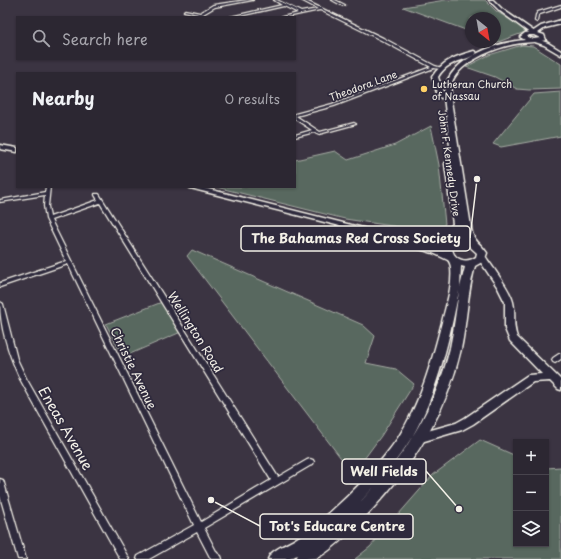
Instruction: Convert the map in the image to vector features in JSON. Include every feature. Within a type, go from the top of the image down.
[{"type":"highway","name":"John F. Kennedy Drive","points":[[479,263],[482,254],[480,249],[472,243],[467,234],[447,96],[449,81],[460,68],[478,56],[512,43],[540,29],[561,22]]},
{"type":"highway","name":"John F. Kennedy Drive","points":[[530,34],[543,40],[546,31],[561,26]]},
{"type":"highway","points":[[530,34],[540,29]]},
{"type":"highway","name":"John F. Kennedy Drive","points":[[276,559],[305,542],[339,512],[376,474],[402,441],[418,412],[442,345],[457,274],[457,266],[446,251],[447,246],[452,243],[458,225],[441,96],[450,70],[461,61],[477,53],[530,34],[543,37]]},
{"type":"highway","points":[[441,96],[435,77],[437,67],[477,53]]},
{"type":"highway","points":[[427,241],[445,237],[458,225]]},
{"type":"highway","points":[[452,243],[460,241],[472,243]]},
{"type":"highway","points":[[453,260],[464,264],[479,263]]},
{"type":"highway","points":[[303,559],[342,528],[382,490],[403,464],[420,437],[438,401],[455,350],[467,276],[479,263]]},
{"type":"main road","points":[[491,0],[530,34],[561,53]]},
{"type":"main road","points":[[543,37],[561,48]]},
{"type":"main road","points":[[0,147],[16,150]]},
{"type":"main road","points":[[196,188],[358,228],[436,251],[453,260]]},
{"type":"main road","points":[[358,228],[396,234],[442,244],[452,243]]},
{"type":"main road","points":[[479,263],[502,287],[509,302],[509,328],[513,339],[561,386]]},
{"type":"main road","points":[[420,437],[458,427],[531,378],[552,377]]},
{"type":"street","points":[[197,16],[214,6],[252,0]]},
{"type":"street","points":[[275,0],[302,12]]},
{"type":"street","points":[[302,0],[437,67]]},
{"type":"street","points":[[334,1],[341,0]]},
{"type":"street","points":[[334,1],[344,5]]},
{"type":"street","points":[[235,16],[284,5]]},
{"type":"street","points":[[536,21],[537,14],[561,6]]},
{"type":"street","points":[[287,16],[319,9]]},
{"type":"street","points":[[185,11],[200,14]]},
{"type":"street","name":"Theodora Lane","points":[[296,116],[333,105],[437,67]]},
{"type":"street","points":[[296,117],[319,133],[324,133],[354,124]]},
{"type":"street","points":[[296,136],[315,131]]},
{"type":"street","points":[[0,201],[48,190]]},
{"type":"street","name":"Christie Avenue","points":[[48,190],[46,206],[48,219],[199,527],[216,558]]},
{"type":"street","name":"Wellington Road","points":[[48,219],[99,198],[276,481]]},
{"type":"street","points":[[0,285],[69,262]]},
{"type":"street","name":"Eneas Avenue","points":[[0,304],[14,359],[23,378],[125,559]]},
{"type":"street","points":[[555,360],[561,356]]},
{"type":"street","points":[[141,559],[310,462]]},
{"type":"street","points":[[0,483],[22,559]]},
{"type":"green space","points":[[445,0],[485,0],[498,12],[465,12],[465,30],[403,7]]},
{"type":"green space","points":[[501,14],[528,31],[501,41]]},
{"type":"green space","points":[[522,45],[533,46],[561,64],[561,89],[517,89],[495,77],[466,67],[489,55]]},
{"type":"green space","points":[[561,92],[561,136],[501,147],[493,144],[534,94]]},
{"type":"green space","points":[[431,126],[439,165],[445,224],[437,229],[419,230],[345,219],[220,188],[296,188],[296,160],[335,151],[348,160],[395,145]]},
{"type":"green space","points":[[192,250],[363,325],[375,336],[366,363],[396,369],[414,384],[381,436],[353,474],[187,256]]},
{"type":"green space","points":[[162,302],[181,332],[123,357],[106,324]]},
{"type":"green space","points":[[480,440],[513,455],[513,547],[549,547],[549,468],[561,467],[561,559],[355,559],[370,547],[433,475]]},
{"type":"place","name":"Lutheran Church of Nassau","points":[[424,89]]},
{"type":"place","name":"The Bahamas Red Cross Society","points":[[477,179]]},
{"type":"place","name":"Tot's Educare Centre","points":[[211,500]]},
{"type":"place","name":"Well Fields","points":[[459,509]]}]
